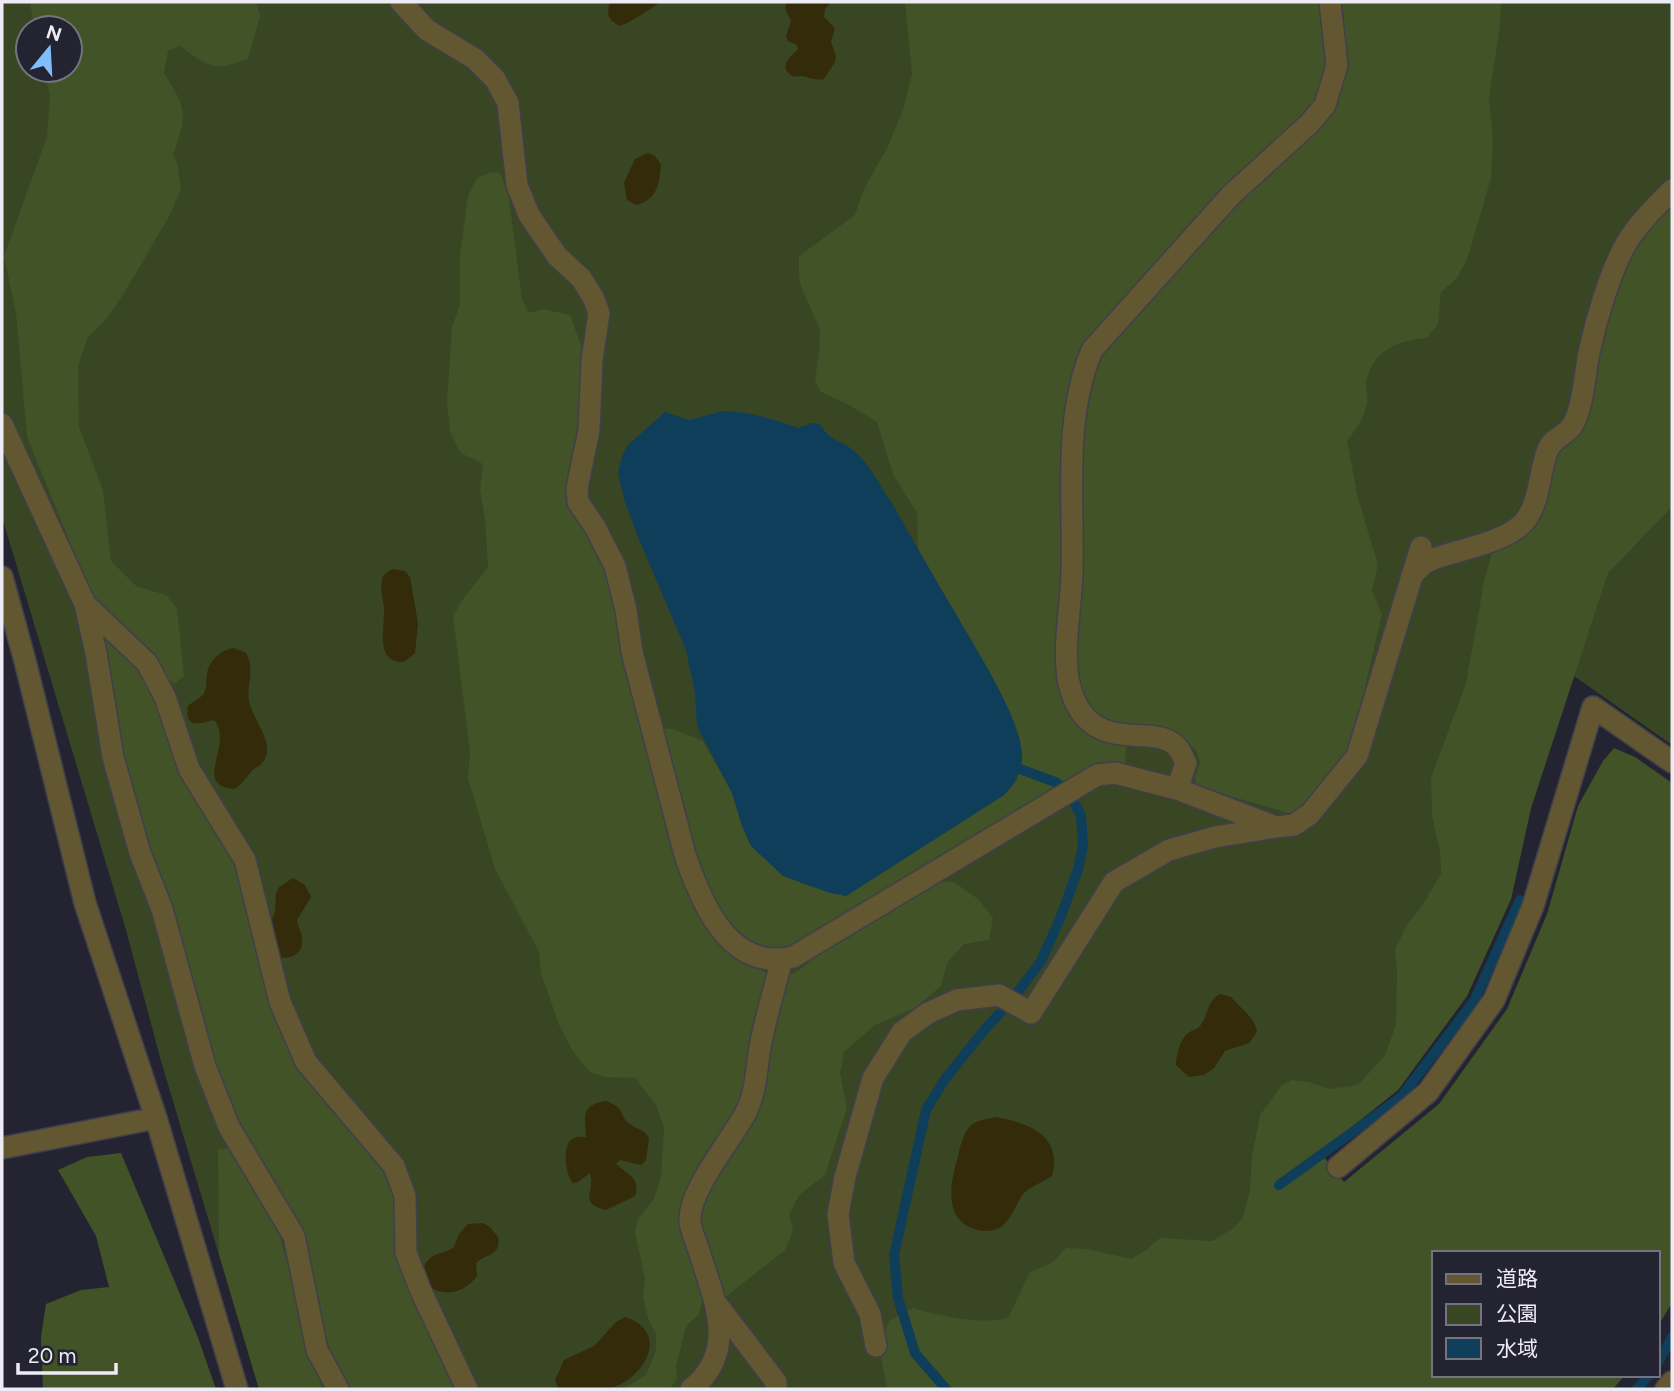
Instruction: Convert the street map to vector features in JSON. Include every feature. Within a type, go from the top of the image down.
[{"type":"street","points":[[401,2],[427,30],[475,59],[495,79],[508,103],[517,184],[529,215],[557,256],[581,278],[599,313],[592,360],[589,430],[576,488],[578,502],[595,527],[615,566],[626,610],[632,652],[694,883],[721,932],[741,949],[766,960],[782,960],[803,951],[1097,775],[1115,773],[1177,789],[1276,827]]},
{"type":"street","points":[[1177,789],[1186,763],[1176,745],[1160,738],[1126,736],[1100,730],[1072,698],[1066,651],[1072,574],[1073,428],[1077,399],[1092,349],[1231,195],[1309,124],[1325,105],[1337,65],[1330,2]]},
{"type":"street","points":[[1410,577],[1428,561],[1472,549],[1511,531],[1527,520],[1536,497],[1547,451],[1553,440],[1572,426],[1590,349],[1615,267],[1635,231],[1672,190]]},
{"type":"street","points":[[2,424],[85,604],[113,757],[140,853],[162,909],[205,1066],[229,1127],[294,1236],[317,1350],[338,1389]]},
{"type":"street","points":[[876,1346],[870,1314],[844,1263],[838,1214],[845,1177],[873,1078],[902,1032],[928,1013],[957,1000],[1008,1001],[1031,1013],[1114,882],[1169,850],[1215,837],[1294,825],[1310,814],[1357,756],[1364,740],[1421,547]]},
{"type":"street","points":[[2,577],[85,903],[156,1118],[237,1389]]},
{"type":"street","points":[[85,604],[147,663],[165,696],[188,769],[245,860],[280,1002],[306,1062],[394,1166],[405,1196],[407,1253],[420,1289],[467,1389]]},
{"type":"street","points":[[1338,1167],[1428,1092],[1494,1000],[1533,906],[1592,706],[1672,762]]},
{"type":"street","points":[[691,1389],[714,1364],[720,1342],[715,1302],[690,1223],[692,1209],[699,1190],[727,1140],[746,1113],[758,1070],[761,1040],[782,960]]},
{"type":"street","points":[[2,1148],[156,1118]]},
{"type":"street","points":[[715,1302],[776,1382],[775,1389]]},
{"type":"street","points":[[1666,1389],[1672,1382]]},
{"type":"green space","points":[[2,2],[1672,2],[1672,745],[1574,676],[1531,808],[1511,899],[1467,996],[1398,1090],[1320,1152],[1314,1389],[259,1389],[161,1061],[126,930],[2,517]]},
{"type":"green space","points":[[30,2],[256,2],[260,16],[248,59],[219,66],[205,63],[180,46],[168,51],[164,73],[178,96],[183,113],[173,155],[181,188],[171,213],[126,290],[108,317],[88,337],[78,366],[79,427],[103,490],[111,561],[136,586],[166,595],[177,608],[184,676],[174,684],[161,674],[95,604],[27,437],[16,313],[4,256],[47,137],[50,96],[47,84],[84,84],[84,14],[32,14]]},
{"type":"green space","points":[[905,2],[1324,2],[1332,68],[1320,98],[1088,343],[1058,650],[1092,734],[1126,746],[1125,763],[799,943],[759,947],[746,942],[733,931],[703,882],[660,728],[673,729],[703,741],[732,793],[742,826],[801,883],[846,896],[1004,795],[1016,782],[1022,758],[1020,742],[991,676],[918,549],[917,513],[893,474],[877,422],[821,392],[815,380],[820,329],[801,287],[799,256],[855,215],[864,189],[888,146],[903,110],[912,74]]},
{"type":"green space","points":[[1337,2],[1501,2],[1500,26],[1489,97],[1493,141],[1491,178],[1467,260],[1456,279],[1441,292],[1438,324],[1427,338],[1397,344],[1374,362],[1366,382],[1367,400],[1364,414],[1347,441],[1358,498],[1378,565],[1372,591],[1382,614],[1366,683],[1357,740],[1308,807],[1292,814],[1196,786],[1195,776],[1200,762],[1196,750],[1183,738],[1123,727],[1097,715],[1082,700],[1072,655],[1082,402],[1099,355],[1238,199],[1322,120]]},
{"type":"green space","points":[[492,172],[500,173],[508,191],[522,299],[529,313],[542,309],[570,315],[586,359],[571,505],[610,568],[643,740],[690,892],[718,939],[730,953],[771,975],[743,1101],[692,1187],[704,1294],[699,1314],[686,1326],[676,1367],[677,1379],[670,1389],[623,1389],[646,1375],[656,1351],[656,1334],[648,1318],[643,1297],[645,1279],[635,1232],[638,1219],[654,1199],[661,1176],[664,1127],[656,1105],[635,1078],[605,1077],[590,1072],[574,1053],[559,1025],[541,973],[539,952],[495,869],[468,778],[470,752],[453,616],[488,567],[480,490],[483,464],[461,453],[450,432],[447,401],[452,327],[460,305],[460,255],[468,196],[477,178]]},
{"type":"green space","points":[[1672,198],[1672,507],[1608,573],[1531,808],[1511,899],[1467,996],[1398,1090],[1320,1152],[1344,1182],[1439,1104],[1507,1009],[1547,914],[1578,806],[1603,761],[1614,748],[1635,757],[1672,783],[1672,1303],[1660,1323],[1660,1251],[1432,1251],[1432,1377],[1623,1377],[1613,1389],[887,1389],[879,1348],[889,1321],[913,1308],[973,1320],[1008,1318],[1030,1272],[1053,1262],[1066,1248],[1087,1249],[1131,1259],[1160,1238],[1212,1241],[1235,1227],[1243,1217],[1250,1190],[1252,1156],[1260,1115],[1282,1085],[1292,1080],[1329,1089],[1358,1085],[1385,1055],[1396,1025],[1395,950],[1406,926],[1422,906],[1441,874],[1440,851],[1432,816],[1431,778],[1466,683],[1492,552],[1507,542],[1552,454],[1596,349],[1628,251]]},
{"type":"green space","points":[[102,627],[138,663],[239,863],[273,997],[391,1173],[456,1389],[346,1389],[325,1348],[322,1318],[299,1231],[237,1125],[215,1068],[173,915],[137,805],[123,752]]},
{"type":"green space","points":[[935,881],[954,882],[978,899],[993,918],[989,940],[964,944],[947,963],[941,986],[915,1008],[875,1025],[844,1052],[840,1073],[847,1108],[825,1175],[799,1195],[789,1215],[793,1231],[785,1250],[723,1299],[699,1227],[704,1194],[721,1166],[784,977],[802,968],[817,952]]},
{"type":"green space","points":[[230,1148],[280,1237],[322,1389],[259,1389],[219,1254],[218,1150]]},
{"type":"green space","points":[[121,1153],[197,1335],[216,1389],[43,1389],[41,1337],[46,1304],[81,1290],[109,1287],[96,1236],[58,1170],[87,1157]]},
{"type":"sand","points":[[610,2],[659,2],[620,26],[609,17]]},
{"type":"sand","points":[[787,2],[831,2],[825,9],[824,17],[835,28],[831,42],[836,56],[824,79],[794,77],[786,70],[786,63],[798,49],[786,36],[791,21],[785,8]]},
{"type":"sand","points":[[648,153],[655,156],[661,165],[659,179],[653,195],[636,205],[627,200],[624,183],[635,159]]},
{"type":"sand","points":[[392,569],[405,571],[410,577],[418,623],[415,653],[404,662],[388,657],[383,642],[384,608],[381,584],[384,575]]},
{"type":"sand","points":[[234,648],[246,653],[249,660],[249,701],[263,732],[267,749],[261,764],[234,789],[222,786],[216,780],[214,772],[220,740],[214,720],[195,723],[191,722],[187,714],[188,706],[204,693],[208,669],[213,660],[220,653]]},
{"type":"sand","points":[[293,878],[305,885],[311,897],[297,920],[302,938],[300,949],[294,956],[284,958],[274,955],[267,933],[275,912],[276,893],[279,887]]},
{"type":"sand","points":[[1220,994],[1231,997],[1247,1013],[1257,1032],[1249,1043],[1225,1051],[1214,1068],[1204,1075],[1189,1077],[1176,1065],[1179,1048],[1185,1036],[1200,1025],[1210,1003]]},
{"type":"sand","points":[[606,1101],[616,1106],[626,1121],[649,1138],[646,1160],[641,1165],[620,1160],[616,1164],[635,1181],[635,1196],[606,1210],[592,1204],[590,1200],[590,1173],[578,1182],[573,1183],[570,1179],[566,1152],[570,1141],[577,1137],[586,1137],[585,1118],[588,1109]]},
{"type":"sand","points":[[996,1117],[1020,1123],[1040,1134],[1048,1141],[1053,1151],[1054,1162],[1052,1176],[1024,1193],[1003,1225],[982,1231],[963,1223],[957,1215],[951,1197],[952,1186],[955,1166],[968,1129],[976,1122]]},
{"type":"sand","points":[[483,1223],[498,1237],[498,1243],[492,1254],[476,1263],[477,1276],[466,1287],[454,1292],[442,1292],[425,1282],[422,1274],[425,1265],[433,1256],[454,1247],[459,1234],[468,1224]]},
{"type":"sand","points":[[625,1317],[639,1324],[647,1333],[650,1344],[642,1366],[621,1384],[608,1389],[558,1388],[555,1380],[564,1360],[594,1346],[616,1322]]},
{"type":"water","points":[[724,411],[762,416],[798,428],[812,423],[820,424],[827,434],[860,457],[893,505],[990,672],[1008,708],[1020,742],[1021,768],[1004,795],[846,896],[783,876],[751,846],[732,793],[697,726],[695,693],[686,650],[625,502],[618,473],[628,445],[665,412],[689,420]]},
{"type":"waterway","points":[[946,1389],[915,1353],[898,1298],[894,1255],[926,1110],[945,1079],[1041,961],[1060,919],[1078,869],[1083,846],[1081,815],[1067,790],[1055,782],[1020,769]]},
{"type":"waterway","points":[[1279,1185],[1401,1097],[1474,1001],[1520,900]]},
{"type":"waterway","points":[[1660,1359],[1672,1337]]},
{"type":"waterway","points":[[1637,1389],[1647,1377]]}]
